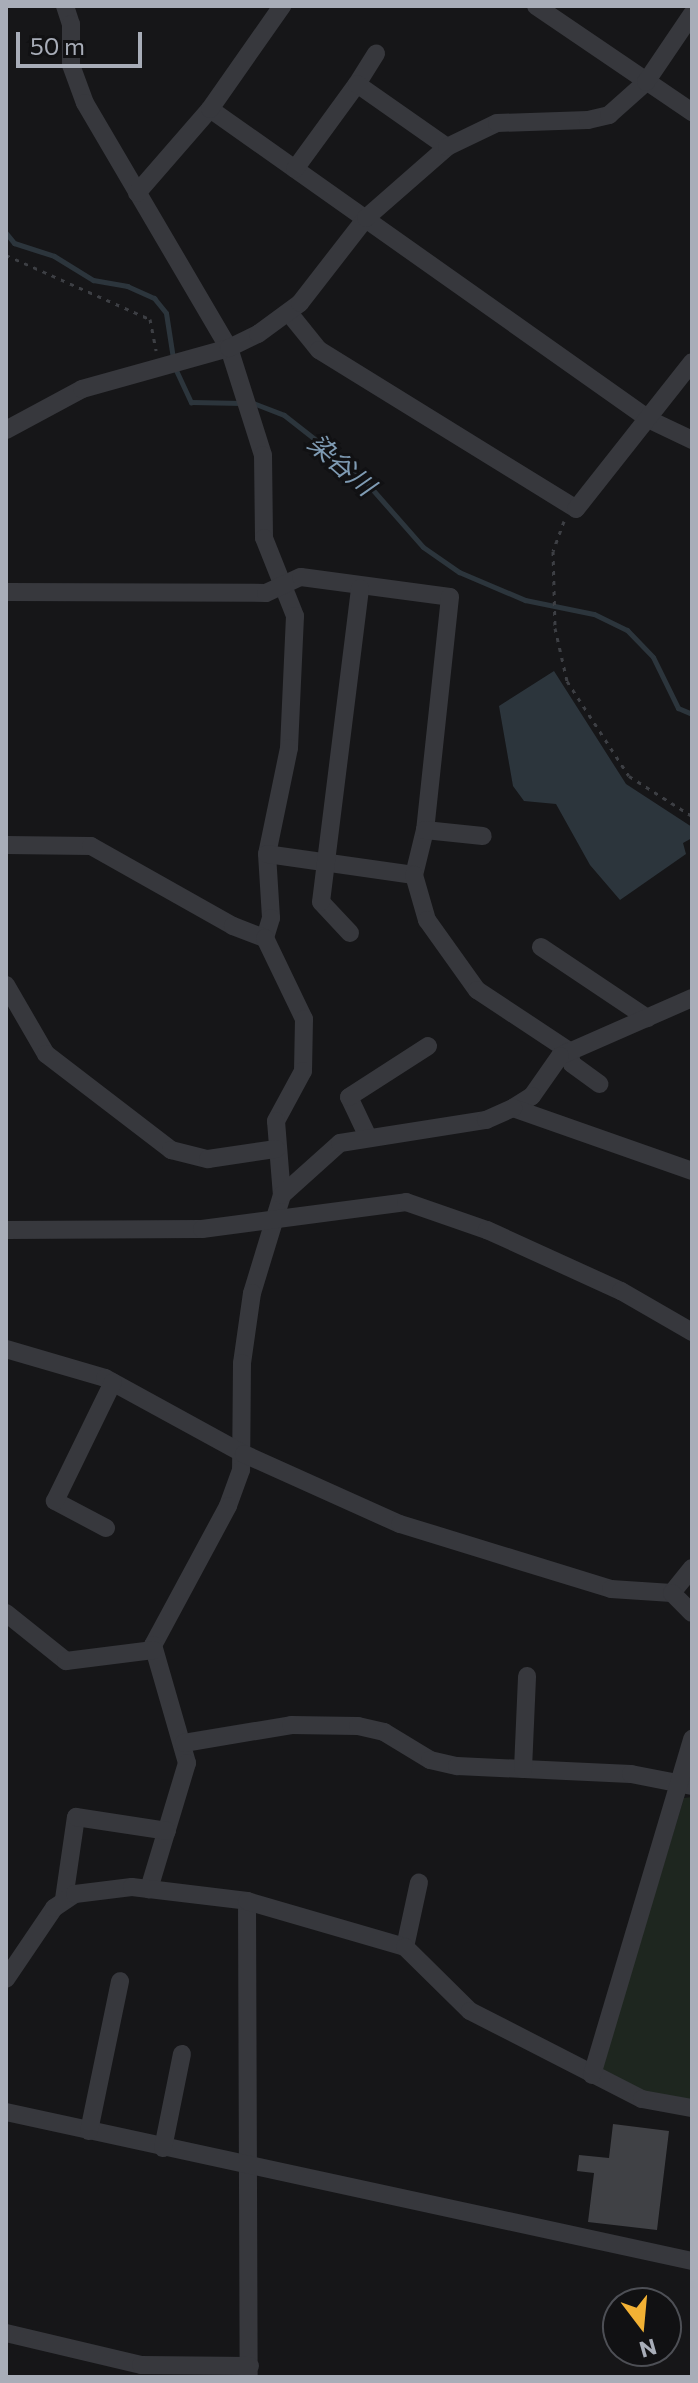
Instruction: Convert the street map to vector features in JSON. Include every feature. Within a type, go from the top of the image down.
[{"type":"street","points":[[65,6],[71,24],[71,65],[85,103],[137,193],[180,257],[229,348],[263,455],[264,538],[295,616],[289,748],[267,854],[271,918],[265,938]]},
{"type":"street","points":[[137,193],[210,109],[282,6]]},
{"type":"street","points":[[536,6],[692,112]]},
{"type":"street","points":[[6,430],[72,393],[157,366],[229,348],[289,313],[366,218],[447,147],[497,123],[588,120],[609,115],[646,82],[692,14]]},
{"type":"street","points":[[295,169],[376,53]]},
{"type":"street","points":[[357,84],[447,147]]},
{"type":"street","points":[[210,109],[650,420],[692,440]]},
{"type":"street","points":[[289,313],[319,350],[576,509],[650,420],[692,362]]},
{"type":"street","points":[[6,592],[266,593],[301,577],[360,588],[450,597],[425,830],[414,875],[427,920],[477,990],[569,1051],[572,1064],[600,1084]]},
{"type":"street","points":[[350,933],[321,902],[360,588]]},
{"type":"street","points":[[425,830],[483,836]]},
{"type":"street","points":[[6,845],[91,846],[233,926],[265,938],[296,995],[306,1044],[303,1071],[276,1121],[282,1195],[252,1293],[242,1363],[244,1454],[228,1506],[160,1628],[153,1650],[184,1743],[186,1774],[149,1889]]},
{"type":"street","points":[[267,854],[414,875]]},
{"type":"street","points":[[541,947],[647,1018]]},
{"type":"street","points":[[6,985],[46,1054],[171,1150],[208,1159],[276,1149]]},
{"type":"street","points":[[282,1195],[340,1143],[486,1120],[532,1096],[569,1051],[692,998]]},
{"type":"street","points":[[368,1137],[349,1097],[428,1046]]},
{"type":"street","points":[[513,1108],[692,1171]]},
{"type":"street","points":[[6,1230],[150,1233],[406,1202],[449,1213],[621,1291],[692,1332]]},
{"type":"street","points":[[6,1349],[113,1382],[244,1454],[400,1524],[611,1589],[672,1593],[692,1613]]},
{"type":"street","points":[[106,1528],[55,1501],[113,1382]]},
{"type":"street","points":[[672,1593],[692,1568]]},
{"type":"street","points":[[6,1613],[66,1661],[153,1650]]},
{"type":"street","points":[[523,1769],[527,1676]]},
{"type":"street","points":[[184,1743],[291,1725],[358,1726],[384,1732],[430,1760],[523,1769],[631,1774],[687,1785]]},
{"type":"street","points":[[592,2075],[687,1785],[692,1739]]},
{"type":"street","points":[[6,1979],[64,1899],[76,1817],[167,1831]]},
{"type":"street","points":[[405,1947],[419,1882]]},
{"type":"street","points":[[64,1899],[87,1892],[149,1889],[247,1901],[405,1947],[470,2011],[650,2102],[692,2108]]},
{"type":"street","points":[[6,2333],[141,2365],[250,2372],[247,1901]]},
{"type":"street","points":[[89,2131],[120,1981]]},
{"type":"street","points":[[163,2148],[182,2054]]},
{"type":"street","points":[[6,2112],[247,2168],[692,2261]]},
{"type":"path","points":[[6,255],[150,319],[157,366]]},
{"type":"path","points":[[576,509],[557,528],[553,551],[555,628],[567,681],[629,776],[692,816]]},
{"type":"shaded area","points":[[554,671],[626,784],[692,827],[692,838],[683,843],[686,854],[620,900],[590,865],[556,804],[524,801],[513,786],[499,706]]},
{"type":"shaded area","points":[[692,1797],[692,2101],[660,2100],[601,2069],[684,1798]]},
{"type":"building","points":[[613,2124],[669,2131],[657,2230],[588,2222],[594,2173],[577,2171],[579,2155],[609,2158]]},
{"type":"waterway","name":"染谷川","points":[[6,233],[14,243],[54,256],[93,280],[127,286],[154,298],[166,313],[173,358]]},
{"type":"waterway","name":"染谷川","points":[[175,368],[191,402],[243,403]]},
{"type":"waterway","name":"染谷川","points":[[253,403],[284,415],[358,473],[423,547],[459,572],[525,600],[594,614],[627,630],[653,657],[678,708],[692,714]]}]
